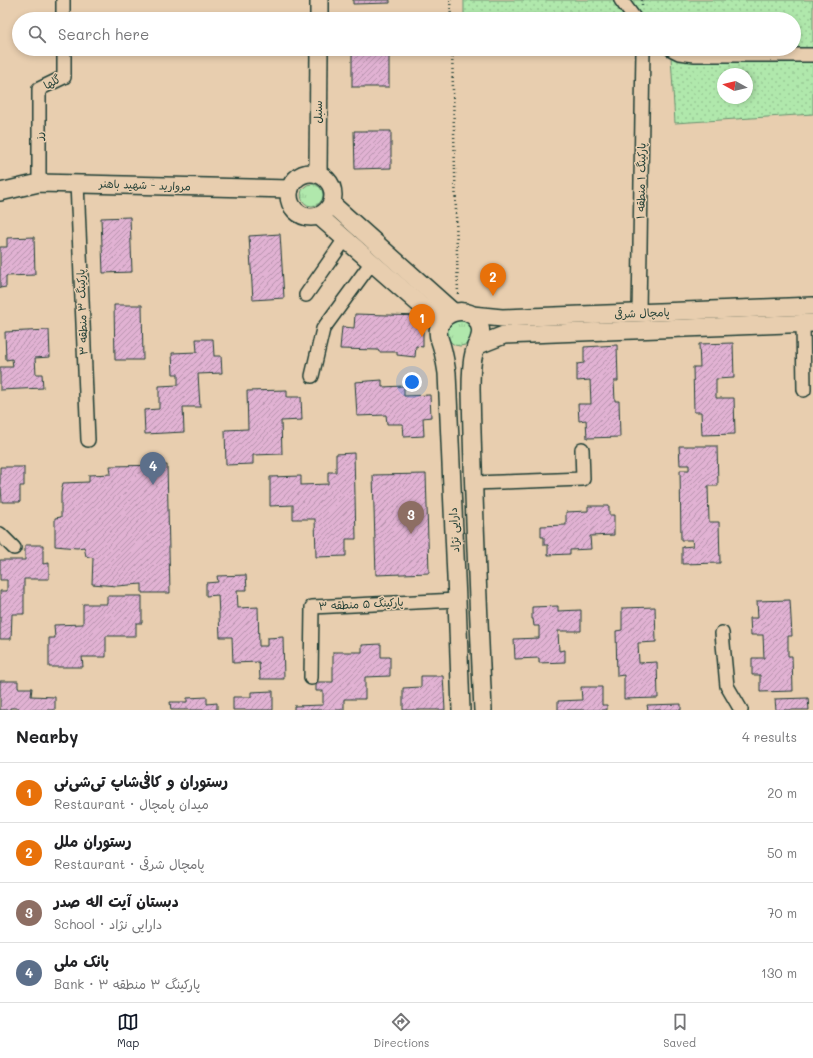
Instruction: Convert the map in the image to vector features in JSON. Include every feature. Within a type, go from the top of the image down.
[{"type":"street","points":[[63,0],[63,12]]},
{"type":"street","points":[[319,0],[319,12]]},
{"type":"street","points":[[621,0],[630,12]]},
{"type":"street","points":[[801,55],[813,55]]},
{"type":"street","name":"گلها","points":[[39,90],[64,78],[64,56]]},
{"type":"street","name":"سنبل","points":[[318,174],[319,56]]},
{"type":"street","name":"پارکینگ ۱ منطقه ۱","points":[[639,313],[643,56]]},
{"type":"street","name":"رز","points":[[39,90],[39,182]]},
{"type":"street","points":[[304,174],[318,174],[330,183],[333,190],[332,204],[319,216],[313,217],[299,214],[291,203],[289,196],[290,189],[293,183],[304,174]]},
{"type":"street","name":"مروارید - شهید باهنر","points":[[0,192],[39,182],[290,189]]},
{"type":"street","name":"پارکینگ ۳ منطقه ۳","points":[[77,183],[88,440]]},
{"type":"street","points":[[332,204],[456,315]]},
{"type":"street","points":[[319,216],[372,262],[456,315]]},
{"type":"street","points":[[306,295],[346,239]]},
{"type":"street","points":[[312,376],[323,329],[372,262]]},
{"type":"street","name":"پامچال شرقی","points":[[456,315],[502,318],[813,306]]},
{"type":"street","name":"دارایی نژاد","points":[[461,710],[447,373],[444,350],[438,330],[456,315],[477,320],[481,333],[480,340],[475,350],[471,376],[483,710]]},
{"type":"street","points":[[804,390],[808,323]]},
{"type":"street","name":"پامچال شرقی","points":[[475,350],[504,335],[808,323]]},
{"type":"street","points":[[474,483],[583,479],[582,449]]},
{"type":"street","points":[[0,534],[14,548]]},
{"type":"street","name":"پارکینگ ۵ منطقه ۳","points":[[311,678],[312,607],[457,600]]},
{"type":"street","points":[[722,632],[727,686],[741,710]]},
{"type":"path","points":[[450,0],[451,12]]},
{"type":"path","points":[[452,56],[456,315]]},
{"type":"green space","points":[[464,0],[813,0],[813,114],[675,123],[671,57],[669,56],[801,56],[801,12],[464,12]]},
{"type":"green space","points":[[308,184],[316,184],[323,191],[323,199],[316,206],[308,206],[301,199],[301,191]]},
{"type":"green space","points":[[460,320],[470,323],[473,333],[470,343],[460,346],[450,343],[447,333],[450,323]]},
{"type":"building","points":[[353,0],[390,0],[390,3],[353,4]]},
{"type":"building","points":[[352,56],[389,56],[389,87],[352,87]]},
{"type":"building","points":[[354,131],[391,131],[391,168],[355,169]]},
{"type":"building","points":[[130,217],[132,272],[103,273],[101,218]]},
{"type":"building","points":[[280,234],[284,298],[253,300],[249,236]]},
{"type":"building","points":[[34,237],[35,275],[6,276],[6,287],[0,288],[0,247],[7,247],[7,238]]},
{"type":"building","points":[[114,305],[142,305],[143,360],[115,360]]},
{"type":"building","points":[[355,314],[421,316],[420,328],[423,328],[423,347],[416,346],[415,357],[397,355],[397,352],[340,349],[342,327],[354,328]]},
{"type":"building","points":[[49,330],[50,357],[35,358],[36,374],[42,374],[43,388],[0,390],[0,367],[13,367],[12,359],[6,360],[5,332]]},
{"type":"building","points":[[196,339],[213,339],[214,356],[221,356],[222,373],[198,374],[200,407],[183,407],[184,432],[145,434],[144,410],[159,409],[159,386],[178,385],[178,374],[173,374],[172,353],[197,352]]},
{"type":"building","points":[[733,343],[734,378],[716,379],[716,398],[734,398],[735,434],[702,435],[701,412],[694,412],[693,367],[700,367],[699,344]]},
{"type":"building","points":[[617,345],[618,381],[614,381],[615,401],[619,401],[620,437],[587,438],[586,420],[579,421],[578,404],[591,404],[590,380],[577,381],[577,364],[584,363],[584,347]]},
{"type":"building","points":[[382,380],[382,387],[404,386],[404,396],[430,395],[431,417],[423,418],[424,436],[404,437],[403,424],[387,424],[386,415],[357,416],[355,382]]},
{"type":"building","points":[[287,390],[287,397],[301,397],[302,420],[281,421],[282,454],[253,455],[253,464],[226,465],[225,430],[248,429],[247,391]]},
{"type":"building","points":[[679,446],[717,446],[718,486],[708,486],[709,522],[719,522],[720,563],[682,564],[682,547],[693,546],[692,540],[681,540],[680,470],[689,470],[689,465],[680,465]]},
{"type":"building","points":[[354,453],[356,539],[346,539],[346,556],[316,557],[315,519],[293,519],[293,505],[270,506],[270,477],[301,476],[301,485],[328,484],[328,472],[336,472],[336,454]]},
{"type":"building","points":[[167,465],[170,593],[142,593],[142,584],[117,586],[92,584],[93,558],[86,556],[84,547],[77,548],[55,546],[55,518],[61,517],[61,493],[63,483],[89,482],[89,475],[111,474],[110,466]]},
{"type":"building","points":[[0,467],[24,467],[24,486],[20,486],[20,502],[2,502]]},
{"type":"building","points":[[426,474],[429,573],[376,575],[373,475]]},
{"type":"building","points":[[588,506],[609,506],[609,515],[614,515],[614,535],[590,536],[591,549],[570,550],[570,554],[548,555],[548,545],[544,545],[544,537],[541,537],[541,526],[566,525],[566,512],[588,511]]},
{"type":"building","points":[[25,545],[43,545],[43,564],[49,563],[49,579],[24,579],[24,614],[12,614],[11,639],[0,639],[0,591],[7,591],[7,580],[0,580],[0,560],[25,560]]},
{"type":"building","points":[[246,575],[247,590],[237,590],[238,608],[258,607],[259,646],[267,646],[267,638],[283,637],[284,679],[260,679],[259,662],[233,663],[232,637],[220,637],[218,595],[206,596],[206,583],[218,582],[217,576]]},
{"type":"building","points":[[107,596],[142,596],[142,623],[136,623],[136,636],[106,636],[106,657],[82,657],[83,667],[49,667],[49,638],[55,638],[54,625],[83,624],[83,604],[107,604]]},
{"type":"building","points":[[790,600],[792,636],[788,636],[788,656],[792,656],[793,691],[760,692],[760,675],[752,675],[752,658],[764,658],[763,635],[751,635],[750,618],[758,618],[757,601]]},
{"type":"building","points":[[558,606],[558,611],[581,610],[581,631],[558,631],[559,651],[565,650],[565,662],[539,663],[539,658],[515,659],[514,639],[539,638],[539,626],[534,626],[532,619],[532,607]]},
{"type":"building","points":[[655,607],[656,642],[638,643],[639,663],[657,662],[658,698],[624,699],[624,675],[617,676],[616,631],[622,630],[622,608]]},
{"type":"building","points":[[381,644],[381,657],[390,657],[390,676],[365,677],[365,699],[344,699],[344,710],[294,710],[294,706],[323,705],[323,691],[316,691],[316,682],[333,682],[333,652],[362,652],[362,645]]},
{"type":"building","points":[[421,676],[443,676],[445,710],[403,710],[403,688],[421,687]]},
{"type":"building","points":[[0,681],[18,681],[18,688],[32,688],[31,696],[55,697],[55,710],[19,710],[19,708],[10,708],[10,710],[0,710]]},
{"type":"building","points":[[581,687],[602,687],[602,705],[607,705],[607,710],[558,710],[558,701],[582,700]]},
{"type":"building","points":[[273,691],[273,710],[233,710],[233,697],[251,697],[251,692]]},
{"type":"building","points":[[207,697],[207,704],[217,703],[217,710],[171,710],[170,702],[187,702],[187,698]]},
{"type":"building","points":[[808,698],[809,710],[776,710],[775,699]]},
{"type":"building","points":[[681,704],[681,710],[648,710],[647,705]]},
{"type":"place","name":"رستوران ملل","points":[[493,296]]},
{"type":"place","name":"رستوران و کافی‌شاپ تی‌شی‌نی","points":[[422,337]]},
{"type":"place","name":"بانک ملی","points":[[153,485]]},
{"type":"place","name":"دبستان آیت اله صدر","points":[[411,534]]}]
